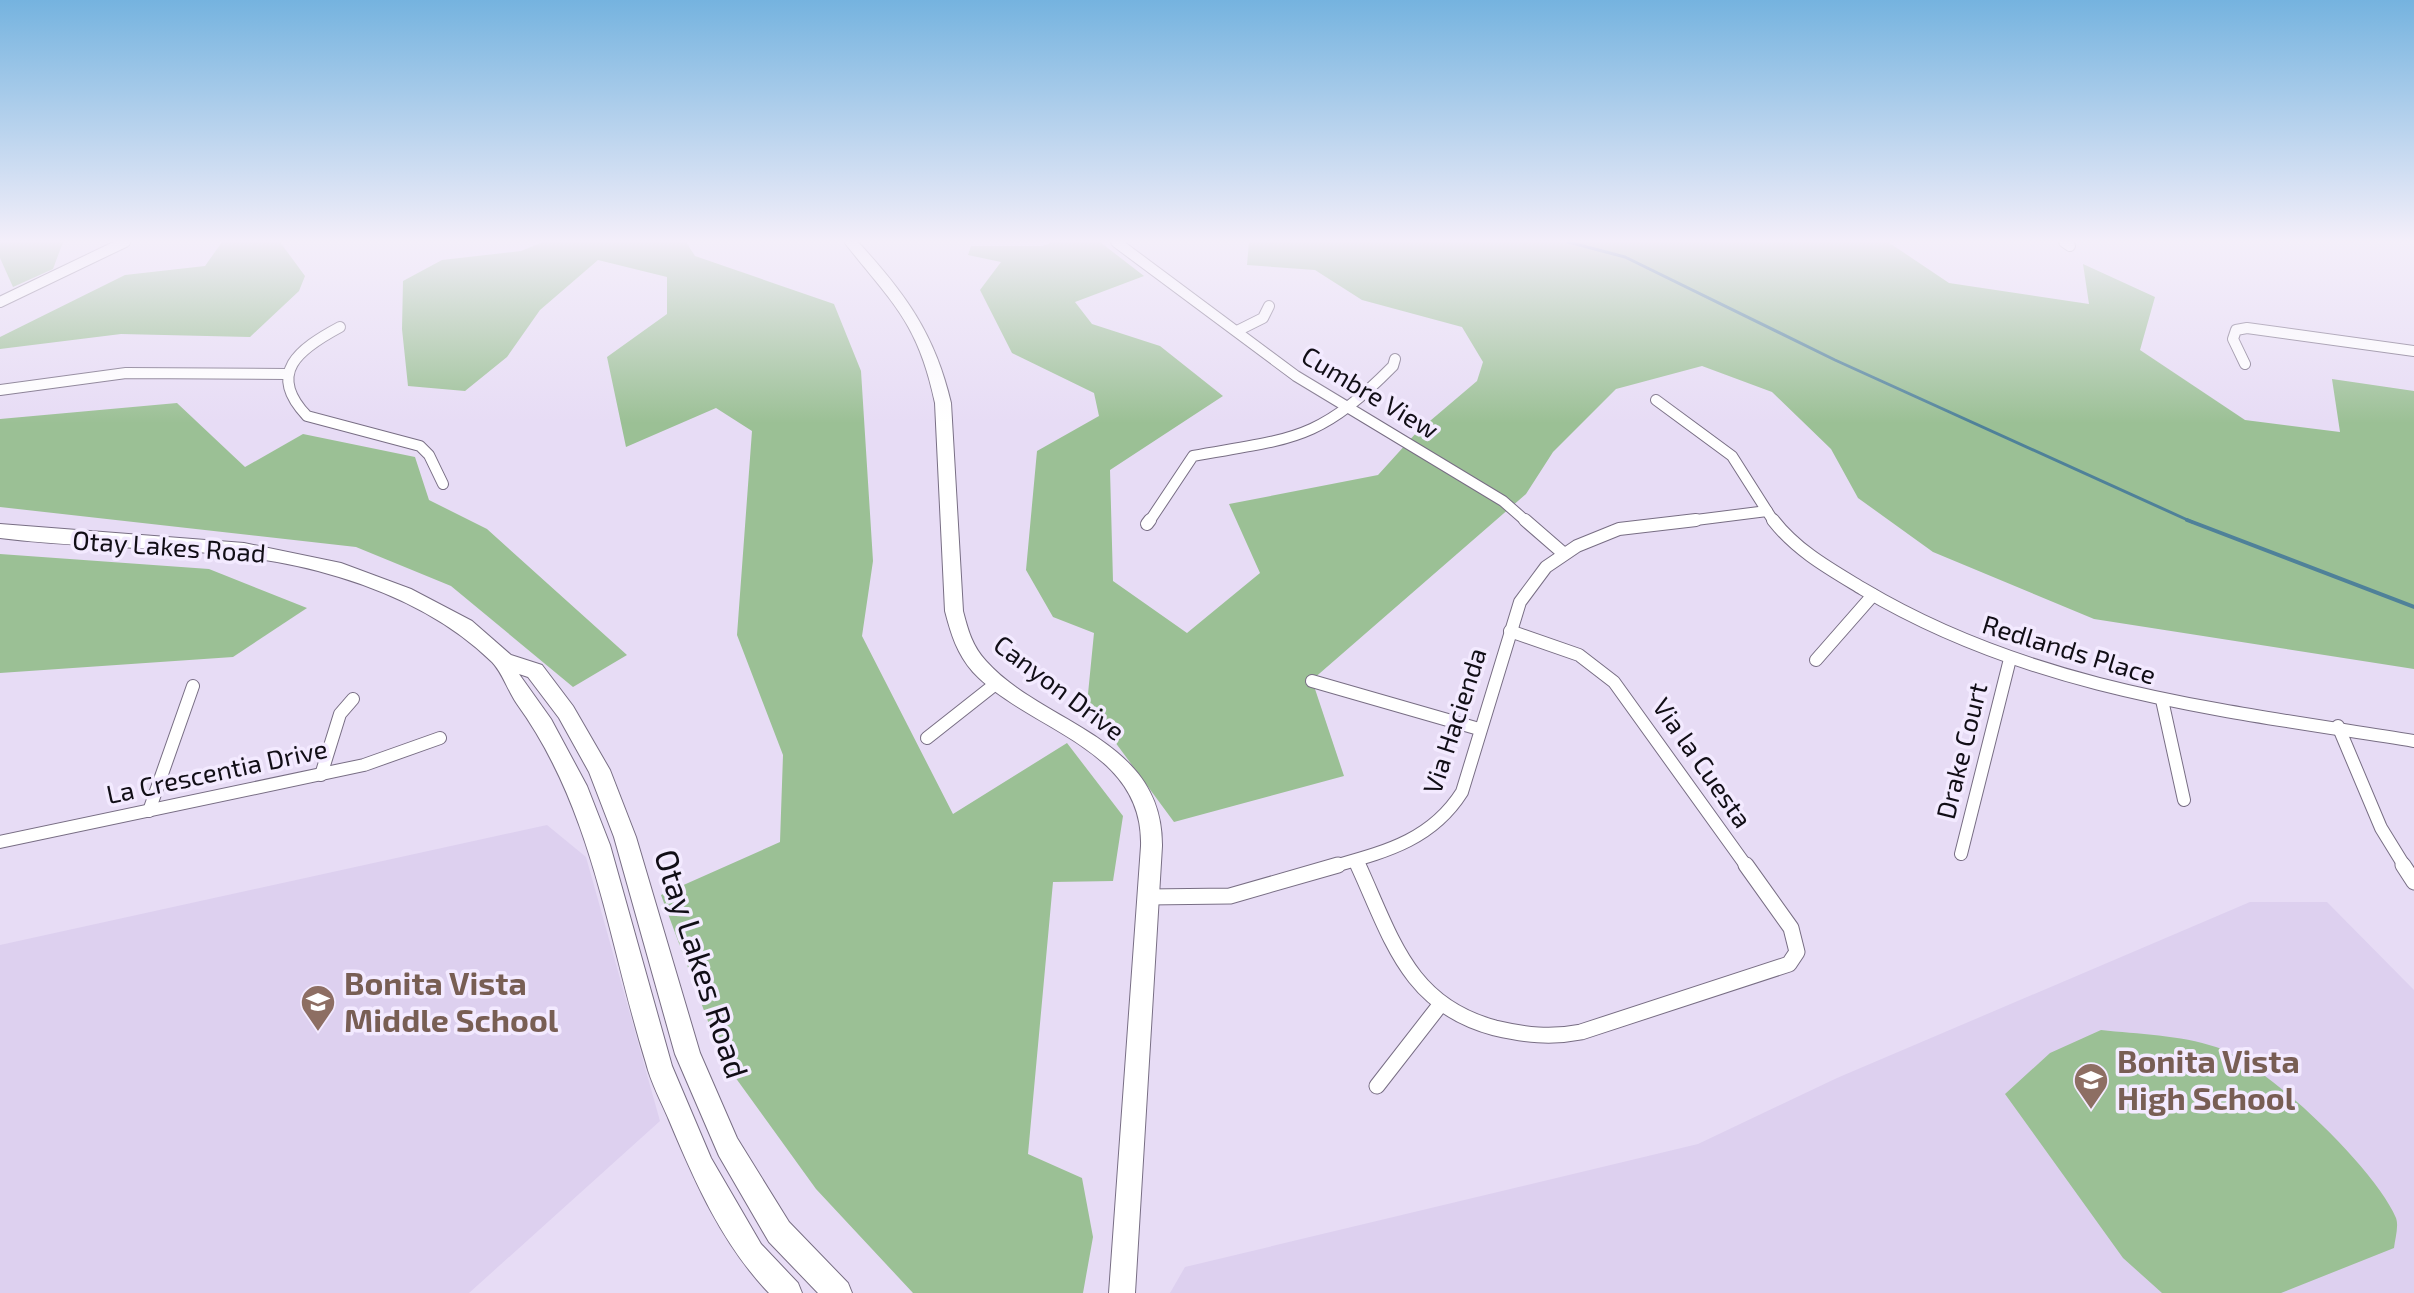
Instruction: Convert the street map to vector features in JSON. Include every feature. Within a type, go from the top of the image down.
[{"type":"main road","name":"Otay Lakes Road","points":[[0,531],[46,537],[244,550],[341,570],[404,594],[465,626],[504,661],[535,671],[566,712],[599,770],[625,837],[688,1054],[728,1147],[779,1232],[838,1293]]},
{"type":"main road","name":"Otay Lakes Road","points":[[504,661],[513,683],[544,725],[576,786],[599,845],[659,1066],[702,1167],[751,1254],[788,1293]]},
{"type":"street","name":"Canyon Drive","points":[[904,302],[931,358],[943,403],[954,611],[962,641],[976,662],[998,682],[1093,742],[1130,778],[1151,825],[1122,1293]]},
{"type":"street","name":"Cumbre View","points":[[1198,302],[1296,376],[1411,442],[1503,501],[1563,553]]},
{"type":"street","points":[[1237,331],[1263,318],[1269,306]]},
{"type":"street","points":[[340,327],[300,352],[287,374],[285,383],[296,407],[307,416],[420,446],[429,455],[443,484]]},
{"type":"street","points":[[2245,364],[2233,339],[2236,330],[2247,328],[2414,351]]},
{"type":"street","points":[[1147,524],[1193,456],[1294,437],[1319,428],[1348,408],[1393,366],[1395,359]]},
{"type":"street","points":[[0,390],[126,373],[287,374]]},
{"type":"street","name":"Redlands Place","points":[[1656,400],[1732,456],[1747,474],[1767,511],[1808,556],[1873,595],[1952,636],[2070,679],[2162,700],[2338,726],[2414,741]]},
{"type":"street","name":"Via Hacienda","points":[[1148,897],[1230,896],[1356,861],[1424,836],[1449,814],[1462,792],[1510,631],[1525,593],[1563,553],[1590,539],[1638,524],[1767,511]]},
{"type":"street","points":[[1816,660],[1873,595]]},
{"type":"street","name":"Via la Cuesta","points":[[1440,1005],[1474,1022],[1530,1037],[1553,1039],[1780,969],[1789,964],[1797,952],[1791,928],[1614,682],[1597,664],[1573,651],[1510,631]]},
{"type":"street","name":"Drake Court","points":[[1961,854],[2010,659]]},
{"type":"street","points":[[1312,681],[1479,729]]},
{"type":"street","points":[[927,738],[998,682]]},
{"type":"street","points":[[149,811],[193,686]]},
{"type":"street","points":[[321,775],[340,714],[353,699]]},
{"type":"street","points":[[2162,700],[2184,800]]},
{"type":"street","points":[[2338,726],[2381,828],[2414,882]]},
{"type":"street","name":"La Crescentia Drive","points":[[0,842],[321,775],[375,762],[440,738]]},
{"type":"street","points":[[1356,861],[1392,936],[1420,981],[1440,1005],[1377,1086]]},
{"type":"shaded area","name":"Bonita Vista Middle School","points":[[547,825],[586,857],[660,1121],[469,1293],[0,1293],[0,945]]},
{"type":"shaded area","name":"Bonita Vista High School","points":[[2250,902],[2327,902],[2414,990],[2414,1293],[1170,1293],[1185,1267],[1698,1144],[1837,1078]]},
{"type":"green space","points":[[70,302],[287,302],[250,337],[121,334],[0,349],[0,337]]},
{"type":"green space","points":[[403,302],[549,302],[507,357],[465,391],[408,386]]},
{"type":"green space","points":[[667,302],[834,304],[861,371],[873,561],[862,636],[953,814],[1067,743],[1123,816],[1113,881],[1053,882],[1028,1154],[1082,1178],[1093,1237],[1083,1293],[913,1293],[816,1189],[722,1059],[661,895],[780,842],[783,755],[737,635],[752,431],[716,408],[626,447],[607,357],[667,314]]},
{"type":"green space","points":[[986,302],[1075,302],[1092,324],[1160,346],[1223,396],[1110,470],[1113,581],[1187,633],[1260,573],[1229,504],[1378,475],[1417,432],[1477,381],[1483,362],[1462,327],[1371,302],[2153,302],[2140,350],[2245,420],[2340,432],[2332,379],[2414,391],[2414,669],[2094,619],[1933,552],[1858,498],[1831,449],[1772,392],[1702,366],[1616,389],[1553,452],[1526,494],[1312,680],[1344,776],[1174,822],[1087,704],[1094,633],[1053,617],[1026,570],[1037,451],[1099,416],[1094,393],[1012,353]]},
{"type":"green space","points":[[177,403],[245,467],[303,434],[415,457],[429,500],[487,529],[627,655],[573,687],[451,586],[356,547],[0,507],[0,419]]},
{"type":"green space","points":[[0,554],[209,569],[307,608],[233,657],[0,673]]},
{"type":"green space","points":[[2101,1030],[2202,1043],[2238,1057],[2263,1074],[2317,1120],[2366,1173],[2396,1218],[2394,1248],[2281,1293],[2162,1293],[2123,1258],[2005,1094],[2050,1053]]},
{"type":"waterway","points":[[1717,302],[1835,360],[2191,521]]},
{"type":"waterway","points":[[2187,520],[2191,521]]},
{"type":"waterway","points":[[2191,521],[2414,607]]},
{"type":"place","name":"Bonita Vista Middle School","points":[[318,1033]]},
{"type":"place","name":"Bonita Vista High School","points":[[2091,1111]]}]
